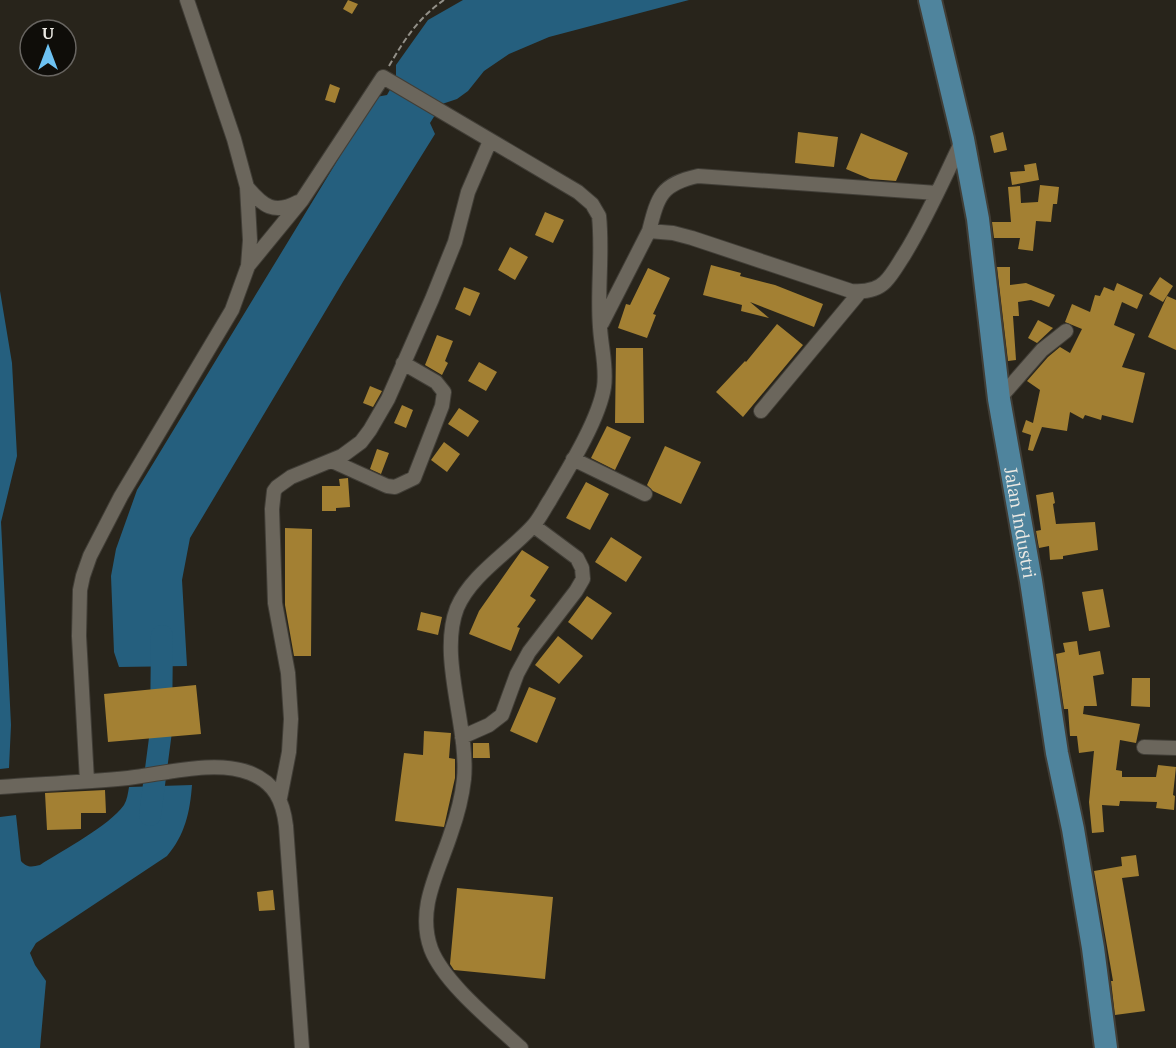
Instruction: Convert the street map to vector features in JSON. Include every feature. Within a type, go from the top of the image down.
[{"type":"main road","name":"Jalan Industri","points":[[930,0],[963,139],[978,219],[999,399],[1031,580],[1057,753],[1073,829],[1093,948],[1106,1048]]},
{"type":"street","points":[[87,781],[80,636],[80,590],[83,576],[90,556],[121,496],[232,310],[248,266],[250,240],[247,187],[234,139],[187,0]]},
{"type":"street","points":[[248,266],[302,200],[383,77],[578,192],[596,210],[600,224],[600,328],[605,372],[603,393],[597,412],[573,459],[534,526],[484,573],[463,597],[455,615],[452,637],[453,668],[462,737],[464,776],[451,834],[426,907],[428,936],[434,955],[451,980],[521,1048]]},
{"type":"street","points":[[649,231],[673,233],[692,238],[841,288],[860,292],[877,288],[893,273],[918,232],[963,139]]},
{"type":"street","points":[[302,1048],[286,826],[280,798],[289,752],[291,719],[288,674],[275,603],[272,497],[277,487],[291,477],[332,461],[348,452],[366,437],[388,399],[452,250],[468,192],[490,141]]},
{"type":"street","points":[[600,328],[649,231],[661,193],[676,182],[698,176],[937,193]]},
{"type":"street","points":[[247,187],[257,199],[272,207],[283,209],[302,200]]},
{"type":"street","points":[[761,411],[860,292]]},
{"type":"street","points":[[999,399],[1042,350],[1066,331]]},
{"type":"street","points":[[332,461],[387,486],[395,487],[414,478],[442,406],[444,392],[436,382],[403,363]]},
{"type":"street","points":[[573,459],[645,494]]},
{"type":"street","points":[[462,737],[489,725],[502,716],[517,675],[529,652],[583,579],[582,568],[577,558],[534,526]]},
{"type":"street","points":[[1144,747],[1176,748]]},
{"type":"street","points":[[0,787],[128,778],[206,768],[231,768],[251,773],[272,787],[280,798]]},
{"type":"path","points":[[383,77],[405,37],[416,23],[444,0]]},
{"type":"water","points":[[463,0],[689,0],[549,37],[509,54],[484,71],[468,91],[457,99],[442,104],[430,123],[435,134],[344,280],[190,538],[182,580],[187,666],[119,667],[114,652],[111,576],[116,549],[137,490],[376,97],[387,95],[396,79],[396,65],[428,20]]},
{"type":"water","points":[[0,291],[12,363],[17,456],[1,522],[11,725],[9,768],[0,769]]},
{"type":"water","points":[[192,785],[186,823],[167,856],[36,943],[30,953],[46,981],[40,1048],[0,1048],[0,817],[16,815],[21,861],[28,866],[40,865],[108,821],[124,805],[129,787]]},
{"type":"building","points":[[348,0],[358,4],[352,14],[343,9]]},
{"type":"building","points":[[330,84],[340,88],[335,103],[325,100]]},
{"type":"building","points":[[798,132],[838,137],[834,167],[795,163]]},
{"type":"building","points":[[1003,132],[1007,150],[994,153],[990,136]]},
{"type":"building","points":[[861,133],[908,153],[896,181],[870,179],[846,169]]},
{"type":"building","points":[[1036,163],[1039,180],[1012,185],[1010,172],[1025,171],[1024,165]]},
{"type":"building","points":[[1040,185],[1059,187],[1057,204],[1053,204],[1051,222],[1036,221],[1033,251],[1018,249],[1020,238],[994,238],[992,222],[1011,222],[1008,187],[1020,186],[1021,203],[1038,202]]},
{"type":"building","points":[[545,212],[564,220],[553,243],[535,235]]},
{"type":"building","points":[[510,247],[528,257],[515,280],[498,270]]},
{"type":"building","points":[[711,265],[741,273],[740,276],[775,285],[823,304],[814,327],[750,302],[769,318],[741,311],[742,305],[703,295]]},
{"type":"building","points":[[997,267],[1010,267],[1010,285],[1026,283],[1055,295],[1049,307],[1031,300],[1018,302],[1019,316],[1013,316],[1016,360],[1008,361]]},
{"type":"building","points":[[648,268],[670,278],[653,314],[656,315],[647,338],[618,328],[626,304],[630,305]]},
{"type":"building","points":[[1160,277],[1173,286],[1163,302],[1149,294]]},
{"type":"building","points":[[1117,283],[1143,295],[1137,309],[1122,302],[1114,325],[1135,334],[1122,367],[1145,373],[1133,423],[1102,415],[1101,420],[1085,415],[1083,419],[1070,412],[1067,431],[1042,427],[1033,451],[1028,450],[1031,435],[1022,432],[1026,420],[1033,423],[1040,390],[1027,381],[1060,347],[1070,353],[1082,329],[1065,322],[1072,304],[1090,312],[1095,295],[1100,296],[1104,287],[1114,291]]},
{"type":"building","points":[[464,287],[480,293],[470,316],[455,309]]},
{"type":"building","points":[[1167,296],[1176,300],[1176,350],[1148,337]]},
{"type":"building","points":[[1038,320],[1053,328],[1037,343],[1028,338]]},
{"type":"building","points":[[777,324],[803,345],[743,417],[716,392],[746,362]]},
{"type":"building","points":[[437,335],[453,341],[445,361],[448,363],[442,375],[425,365]]},
{"type":"building","points":[[616,348],[643,348],[644,423],[615,423]]},
{"type":"building","points":[[479,362],[497,372],[486,391],[468,381]]},
{"type":"building","points":[[370,386],[382,391],[373,407],[363,403]]},
{"type":"building","points":[[402,405],[413,410],[406,428],[394,423]]},
{"type":"building","points":[[459,408],[479,421],[468,437],[448,424]]},
{"type":"building","points":[[607,426],[631,437],[615,470],[591,458]]},
{"type":"building","points":[[444,442],[460,454],[447,472],[431,460]]},
{"type":"building","points":[[665,446],[701,462],[681,504],[653,491],[647,485]]},
{"type":"building","points":[[377,449],[389,453],[381,474],[370,469]]},
{"type":"building","points":[[348,478],[350,507],[336,508],[336,511],[322,511],[322,486],[340,486],[339,479]]},
{"type":"building","points":[[586,482],[609,494],[590,530],[566,518]]},
{"type":"building","points":[[1053,492],[1056,524],[1095,522],[1098,550],[1050,560],[1049,546],[1039,548],[1036,531],[1041,530],[1036,495]]},
{"type":"building","points":[[285,528],[312,529],[311,656],[294,656],[285,605]]},
{"type":"building","points":[[611,537],[642,557],[626,582],[595,562]]},
{"type":"building","points":[[522,550],[549,567],[530,596],[536,600],[517,627],[520,628],[511,651],[469,634],[479,611]]},
{"type":"building","points":[[1103,589],[1110,627],[1089,631],[1082,592]]},
{"type":"building","points":[[587,596],[612,613],[592,640],[568,622]]},
{"type":"building","points":[[421,612],[442,617],[438,635],[417,630]]},
{"type":"building","points":[[558,636],[583,656],[559,684],[535,665]]},
{"type":"building","points":[[1077,641],[1079,655],[1100,651],[1104,674],[1093,676],[1097,706],[1084,706],[1083,714],[1140,724],[1136,743],[1120,740],[1116,770],[1122,771],[1122,777],[1156,777],[1158,765],[1176,767],[1174,810],[1156,808],[1157,802],[1120,801],[1119,806],[1102,805],[1104,832],[1092,833],[1089,802],[1094,751],[1079,753],[1077,736],[1070,736],[1068,709],[1064,709],[1056,654],[1065,652],[1063,643]]},
{"type":"building","points":[[1132,678],[1150,678],[1150,707],[1131,706]]},
{"type":"building","points":[[196,685],[201,734],[108,742],[104,694]]},
{"type":"building","points":[[529,687],[556,698],[537,743],[510,731]]},
{"type":"building","points":[[424,731],[451,733],[449,758],[455,759],[455,778],[444,827],[395,821],[404,753],[423,755]]},
{"type":"building","points":[[473,743],[489,743],[490,758],[473,758]]},
{"type":"building","points":[[105,790],[106,813],[81,813],[81,829],[47,830],[45,793]]},
{"type":"building","points":[[1136,855],[1139,876],[1122,878],[1145,1011],[1115,1015],[1111,981],[1113,981],[1094,871],[1122,866],[1121,857]]},
{"type":"building","points":[[457,888],[553,897],[545,979],[454,970],[450,964]]},
{"type":"building","points":[[273,890],[275,910],[259,911],[257,892]]},
{"type":"waterway","points":[[150,815],[161,731],[162,636]]}]
